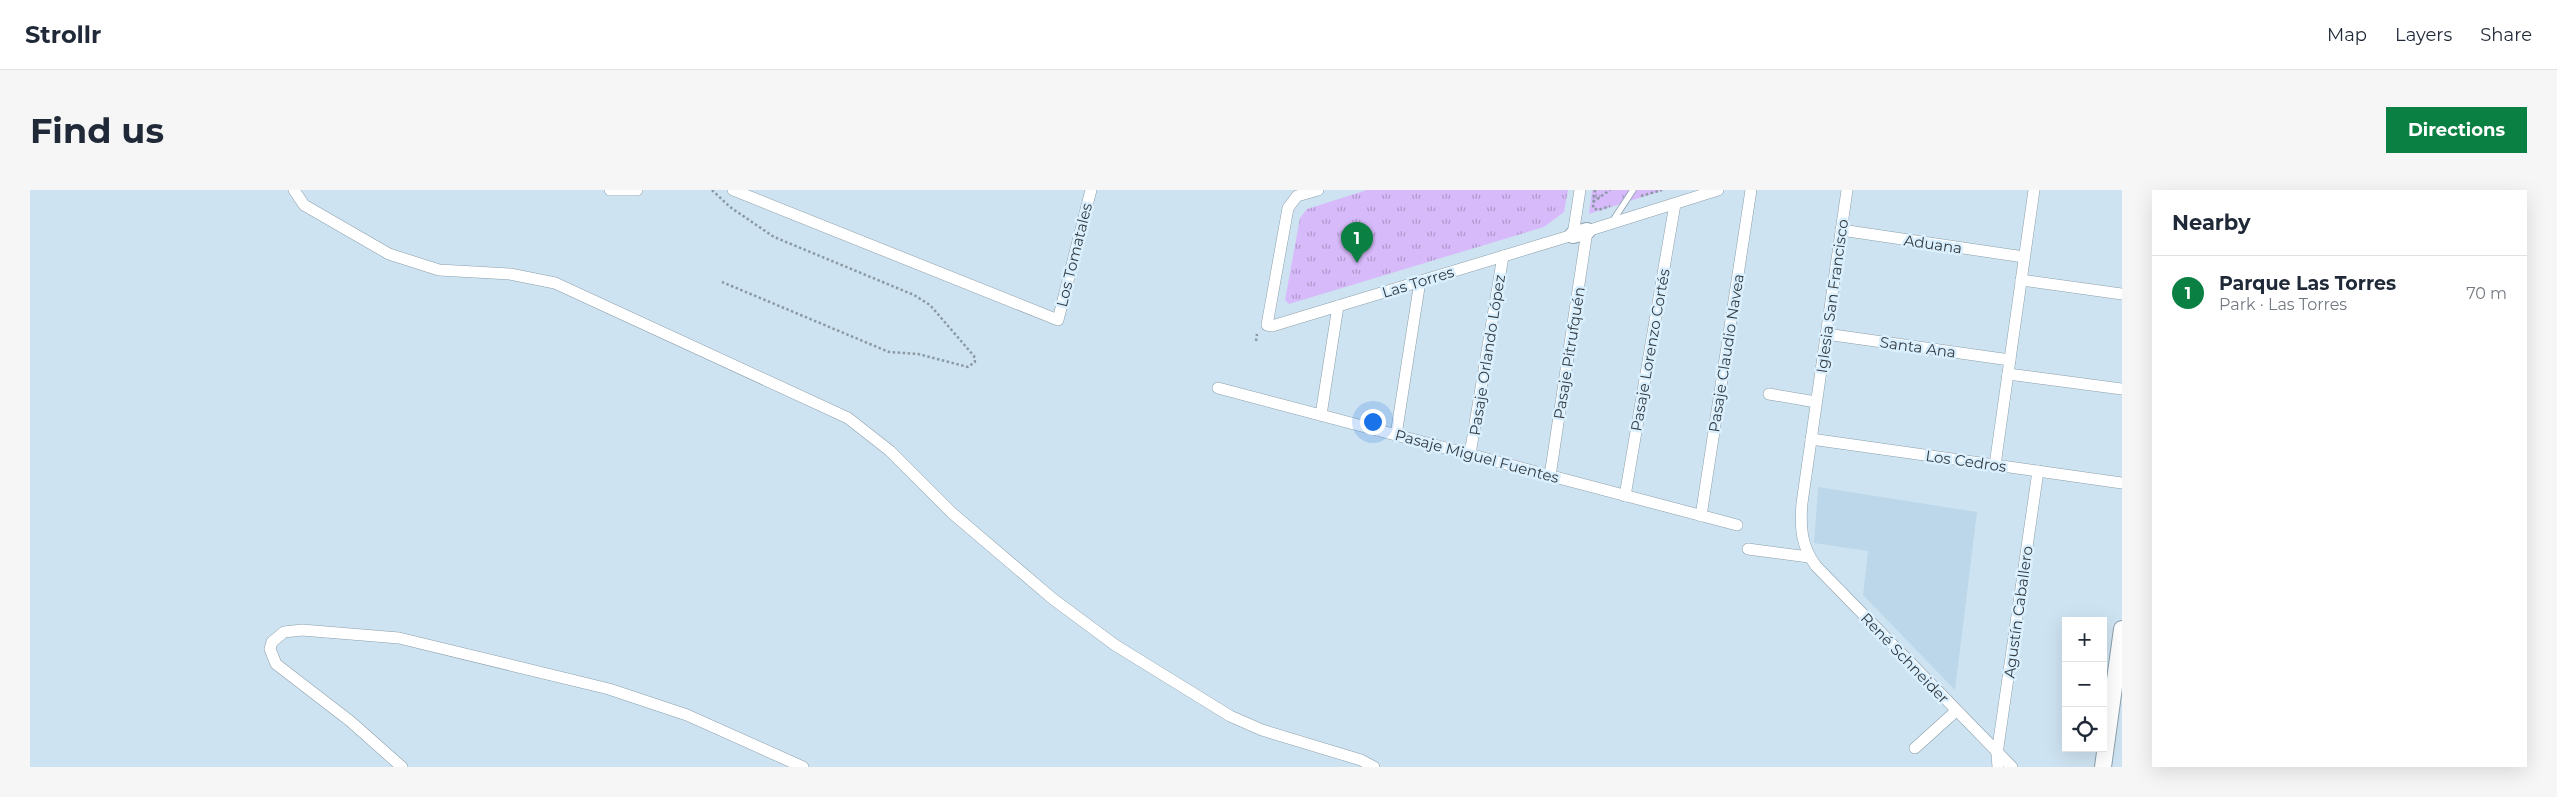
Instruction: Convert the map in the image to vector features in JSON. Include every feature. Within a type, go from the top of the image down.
[{"type":"street","points":[[294,190],[304,205],[388,254],[439,270],[510,274],[555,283],[848,418],[890,451],[952,513],[1046,593],[1115,645],[1230,716],[1262,730],[1362,760],[1374,767]]},
{"type":"street","points":[[610,190],[637,190]]},
{"type":"street","name":"Los Tomatales","points":[[733,190],[1058,320],[1091,190]]},
{"type":"street","name":"Las Torres","points":[[1318,190],[1297,196],[1288,208],[1266,325],[1272,326],[1718,190]]},
{"type":"street","name":"Pasaje Pitrufquén","points":[[1550,476],[1580,233],[1580,190]]},
{"type":"street","name":"Pasaje Claudio Navea","points":[[1701,516],[1751,190]]},
{"type":"street","name":"Iglesia San Francisco","points":[[1803,544],[1800,520],[1847,190]]},
{"type":"street","points":[[1995,465],[2034,190]]},
{"type":"street","name":"Pasaje Lorenzo Cortés","points":[[1625,496],[1675,204]]},
{"type":"street","name":"Aduana","points":[[1841,230],[2024,257]]},
{"type":"street","name":"Pasaje Orlando López","points":[[1470,454],[1503,256]]},
{"type":"street","points":[[2021,280],[2122,294]]},
{"type":"street","points":[[1396,435],[1420,281]]},
{"type":"street","points":[[1321,415],[1338,306]]},
{"type":"street","name":"Santa Ana","points":[[1826,334],[2010,360]]},
{"type":"street","points":[[2008,374],[2122,389]]},
{"type":"street","name":"Pasaje Miguel Fuentes","points":[[1218,388],[1736,525]]},
{"type":"street","points":[[1769,394],[1816,402]]},
{"type":"street","name":"Los Cedros","points":[[1811,439],[2122,483]]},
{"type":"street","name":"Agustín Caballero","points":[[1998,767],[1997,754],[2038,471]]},
{"type":"street","name":"René Schneider","points":[[1803,544],[1808,557],[1997,754],[2012,767]]},
{"type":"street","points":[[1748,549],[1808,557]]},
{"type":"street","points":[[2103,767],[2122,629]]},
{"type":"street","points":[[402,767],[350,721],[276,664],[270,649],[272,642],[284,632],[302,630],[399,638],[609,689],[687,715],[803,767]]},
{"type":"street","points":[[1915,748],[1956,711]]},
{"type":"lane","points":[[1611,224],[1633,190]]},
{"type":"path","points":[[712,190],[730,207],[774,237],[903,289],[930,305],[974,356],[976,362],[968,367],[918,354],[889,352],[722,282]]},
{"type":"path","points":[[1593,202],[1610,190]]},
{"type":"path","points":[[1256,341],[1258,332]]},
{"type":"shaded area","points":[[1818,487],[1977,512],[1955,690],[1863,595],[1868,551],[1814,543]]},
{"type":"green space","points":[[1367,190],[1568,190],[1564,212],[1544,227],[1289,304],[1285,300],[1300,218],[1307,209]]},
{"type":"green space","points":[[1592,190],[1664,190],[1589,214]]},
{"type":"place","name":"Parque Las Torres","points":[[1357,263]]}]
